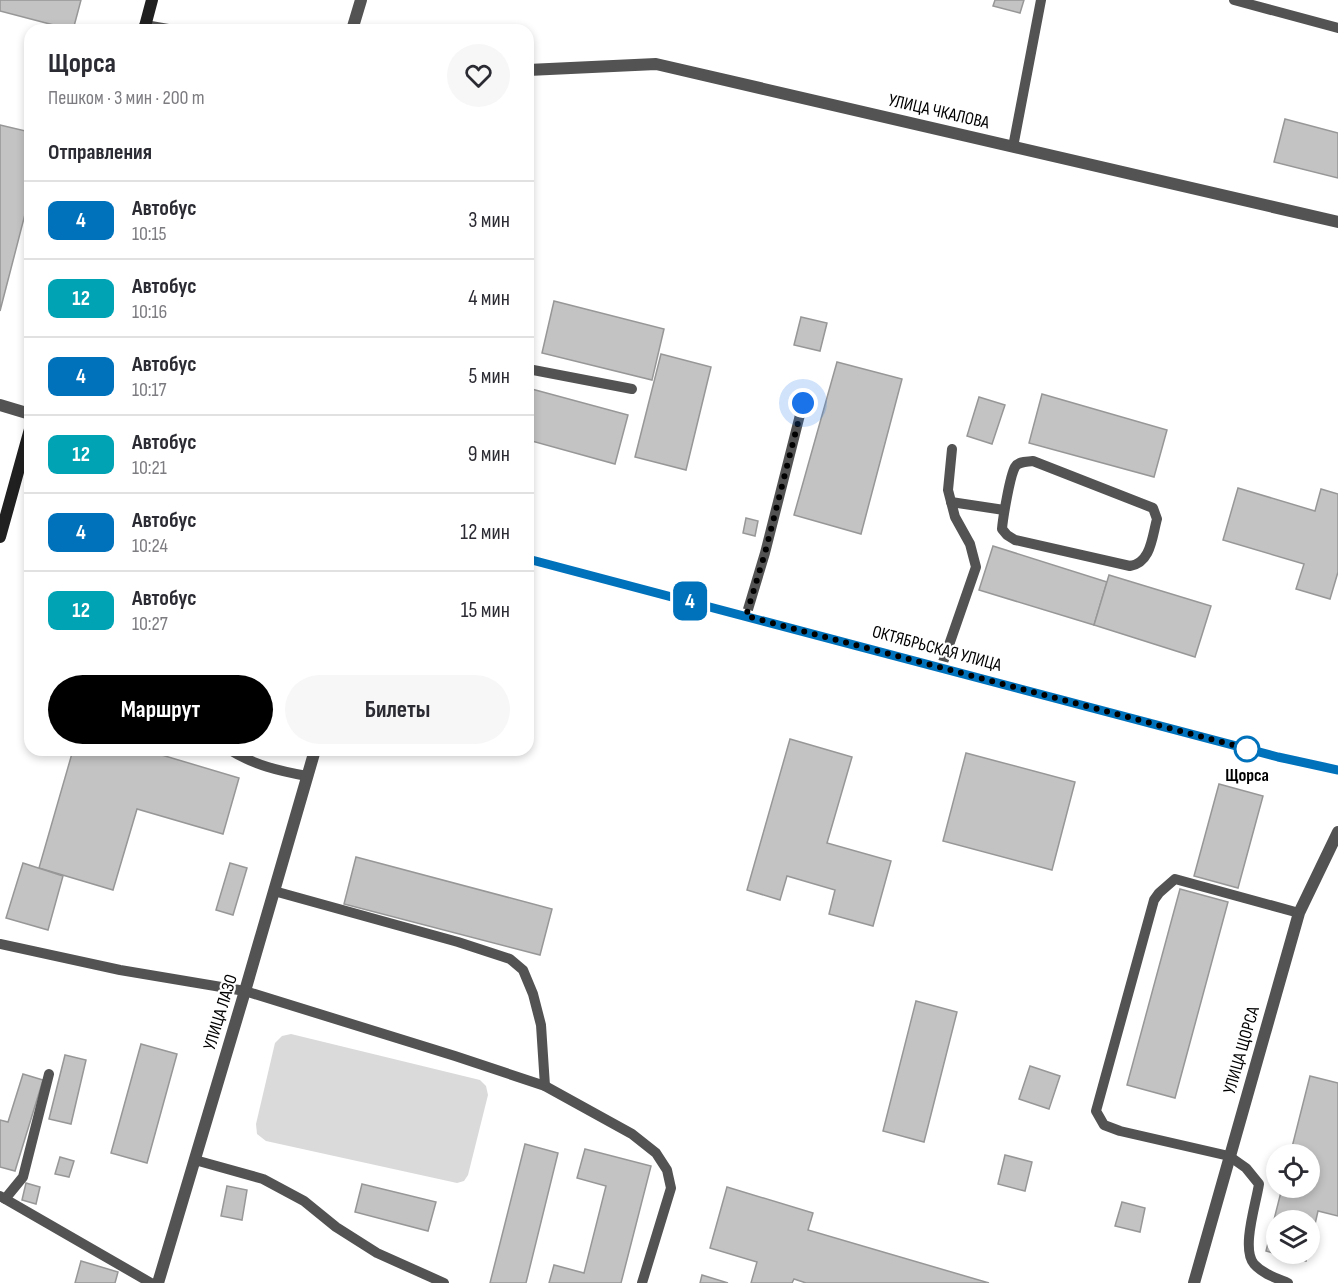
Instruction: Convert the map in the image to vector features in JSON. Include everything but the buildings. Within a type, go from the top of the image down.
[{"type":"main road","points":[[146,24],[152,0]]},
{"type":"main road","points":[[1,530],[24,450]]},
{"type":"main road","name":"ОКТЯБРЬСКАЯ УЛИЦА","points":[[534,561],[1267,754],[1338,770]]},
{"type":"street","points":[[354,24],[361,0]]},
{"type":"street","name":"УЛИЦА ЧКАЛОВА","points":[[534,70],[656,64],[1338,222]]},
{"type":"street","points":[[0,405],[24,412]]},
{"type":"street","name":"УЛИЦА ЛАЗО","points":[[158,1283],[246,991],[313,756]]},
{"type":"street","name":"УЛИЦА ЩОРСА","points":[[1194,1283],[1299,913],[1338,832]]},
{"type":"lane","points":[[1013,147],[1041,0]]},
{"type":"lane","points":[[1234,0],[1338,28]]},
{"type":"lane","points":[[534,370],[632,389]]},
{"type":"lane","points":[[746,616],[765,553],[803,403]]},
{"type":"lane","points":[[942,668],[976,567],[970,544],[955,517],[948,490],[951,449]]},
{"type":"lane","points":[[1033,461],[1153,508],[1158,519],[1146,558],[1138,565],[1130,566],[1015,540],[1002,529],[1004,510],[1016,467],[1022,462],[1033,461]]},
{"type":"lane","points":[[951,502],[1004,510]]},
{"type":"lane","points":[[239,756],[275,770],[307,776]]},
{"type":"lane","points":[[1288,1283],[1264,1273],[1253,1263],[1249,1254],[1248,1243],[1259,1184],[1246,1168],[1229,1156],[1120,1131],[1104,1125],[1096,1111],[1154,900],[1159,893],[1175,879],[1299,913]]},
{"type":"lane","points":[[274,891],[458,942],[510,959],[523,970],[533,994],[541,1025],[545,1086]]},
{"type":"lane","points":[[0,945],[120,970],[246,991],[545,1086],[632,1134],[656,1153],[667,1170],[670,1188],[642,1283]]},
{"type":"lane","points":[[49,1074],[23,1177],[2,1198],[151,1283]]},
{"type":"lane","points":[[195,1160],[263,1179],[304,1201],[336,1227],[377,1253],[444,1283]]},
{"type":"shaded area","points":[[291,1034],[480,1080],[486,1086],[488,1095],[468,1175],[464,1181],[457,1183],[266,1141],[257,1134],[256,1124],[275,1043],[282,1036]]},
{"type":"bus line","name":"4","points":[[534,561],[1278,757],[1338,770]]},
{"type":"place","name":"Щорса","points":[[1247,749]]},
{"type":"route","points":[[803,403],[765,553],[746,616],[1256,751],[1247,749]]}]
